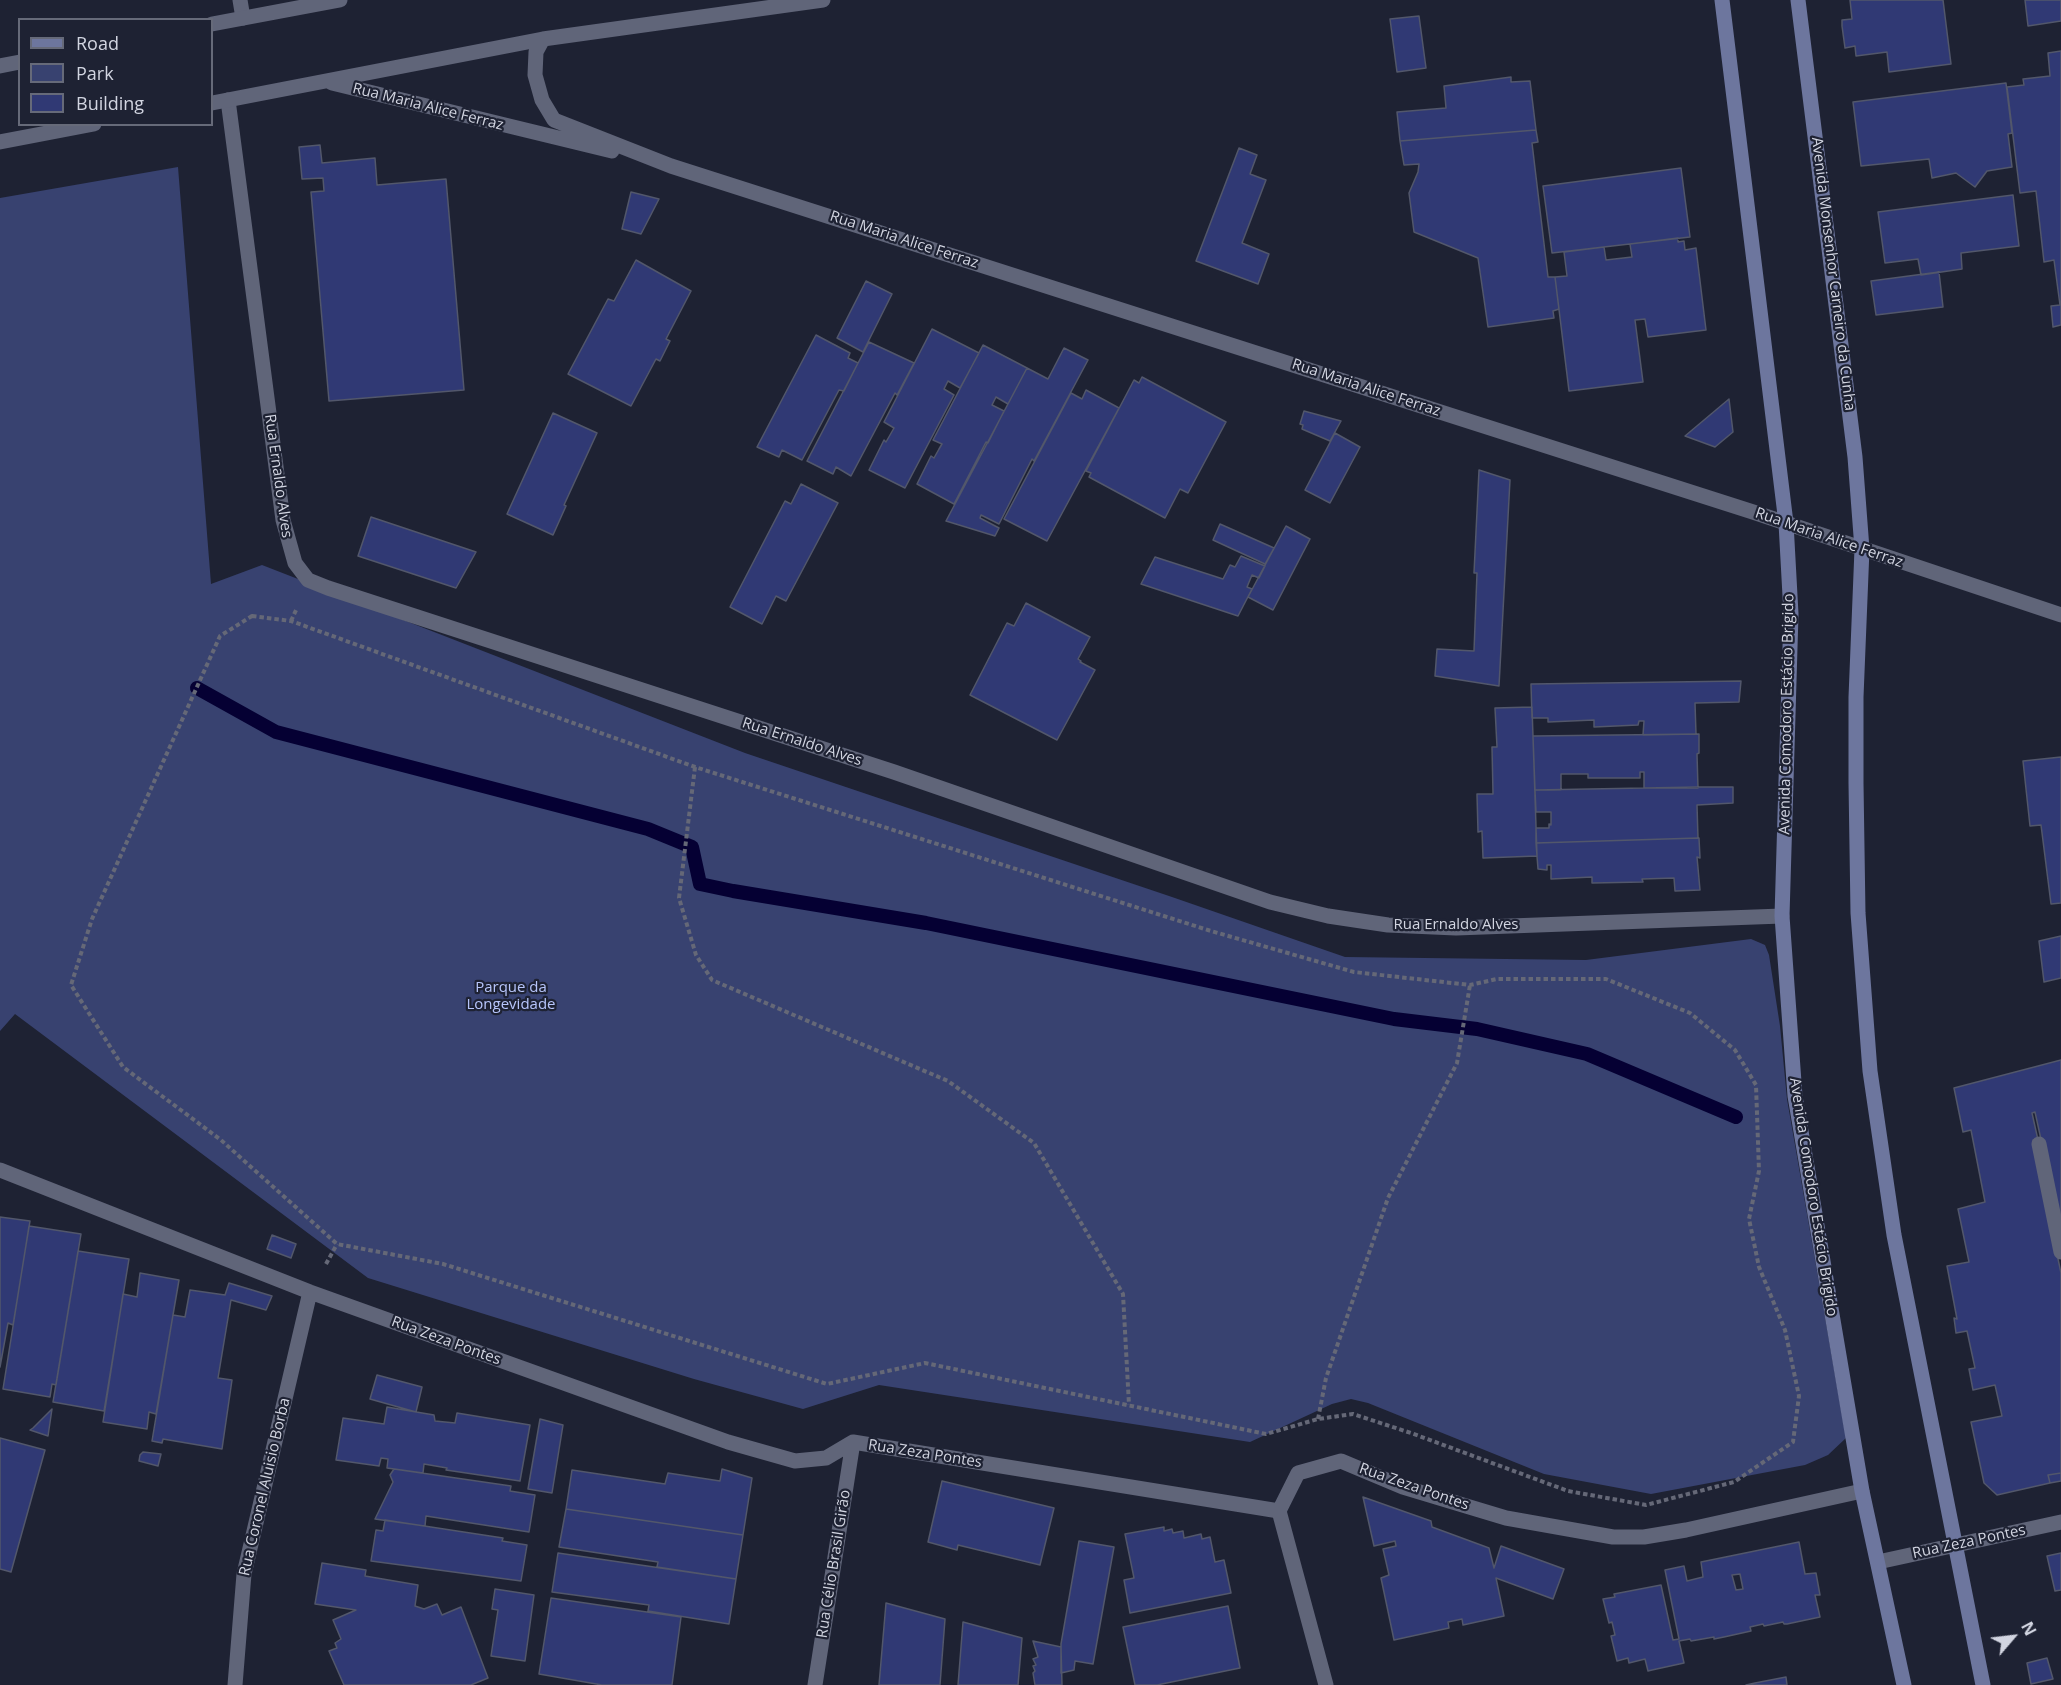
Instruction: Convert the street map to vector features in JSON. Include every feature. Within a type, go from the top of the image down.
[{"type":"main road","points":[[1722,0],[1786,523]]},
{"type":"main road","name":"Avenida Monsenhor Carneiro da Cunha","points":[[1798,0],[1854,445],[1862,549]]},
{"type":"main road","name":"Avenida Comodoro Estácio Brigido","points":[[1786,523],[1791,614],[1782,916],[1795,1096],[1863,1491],[1904,1685]]},
{"type":"main road","points":[[1862,549],[1856,698],[1856,806],[1858,913],[1870,1071],[1894,1235],[1983,1685]]},
{"type":"street","points":[[240,0],[243,18]]},
{"type":"street","points":[[213,24],[340,0]]},
{"type":"street","points":[[213,103],[543,39],[823,0]]},
{"type":"street","name":"Rua Maria Alice Ferraz","points":[[543,39],[536,52],[535,75],[542,100],[554,120],[671,166],[1786,523],[2061,615]]},
{"type":"street","points":[[0,66],[18,62]]},
{"type":"street","name":"Rua Maria Alice Ferraz","points":[[326,82],[671,166]]},
{"type":"street","name":"Rua Ernaldo Alves","points":[[228,100],[283,520],[294,563],[308,580],[894,771],[1270,902],[1328,916],[1388,925],[1456,928],[1782,916]]},
{"type":"street","points":[[0,142],[84,126]]},
{"type":"street","points":[[2038,1144],[2061,1252]]},
{"type":"street","name":"Rua Zeza Pontes","points":[[0,1170],[310,1292],[728,1442],[795,1461],[826,1458],[853,1442],[1279,1511],[1298,1473],[1341,1461],[1403,1487],[1506,1518],[1613,1537],[1644,1537],[1686,1530],[1863,1491]]},
{"type":"street","name":"Rua Coronel Aluisio Borba","points":[[235,1685],[244,1574],[310,1292]]},
{"type":"street","name":"Rua Célio Brasil Girão","points":[[815,1685],[853,1442]]},
{"type":"street","points":[[1279,1511],[1326,1685]]},
{"type":"street","name":"Rua Zeza Pontes","points":[[1878,1562],[2061,1522]]},
{"type":"path","points":[[252,616],[291,621],[695,767],[1211,931],[1354,972],[1470,985],[1497,979],[1606,979],[1690,1013],[1735,1050],[1756,1085],[1759,1172],[1749,1219],[1759,1267],[1785,1330],[1799,1396],[1793,1442],[1734,1482],[1646,1505],[1568,1491],[1353,1414],[1318,1419],[1266,1434],[925,1363],[827,1384],[443,1264],[337,1244],[221,1140],[123,1066],[71,985],[92,919],[220,636],[252,616]]},
{"type":"path","points":[[695,767],[679,898],[696,955],[712,980],[948,1081],[1034,1143],[1123,1294],[1130,1405]]},
{"type":"path","points":[[1318,1419],[1326,1378],[1388,1198],[1457,1063],[1470,985]]},
{"type":"green space","name":"Parque da Longevidade","points":[[178,167],[211,584],[262,565],[745,753],[1345,957],[1586,960],[1751,939],[1765,945],[1769,955],[1780,1026],[1787,1099],[1846,1438],[1828,1455],[1805,1465],[1651,1494],[1544,1474],[1368,1403],[1351,1399],[1332,1404],[1250,1442],[879,1385],[803,1409],[694,1379],[368,1278],[15,1014],[0,1031],[0,198]]},
{"type":"building","points":[[1850,0],[1943,0],[1951,64],[1889,72],[1887,52],[1856,56],[1855,46],[1845,48],[1842,26],[1842,20],[1852,19]]},
{"type":"building","points":[[2025,0],[2061,0],[2061,21],[2028,26]]},
{"type":"building","points":[[1419,16],[1426,68],[1397,72],[1390,19]]},
{"type":"building","points":[[2061,51],[2061,325],[2053,327],[2051,306],[2060,305],[2054,260],[2044,262],[2036,191],[2020,193],[2007,87],[2024,85],[2023,79],[2050,76],[2048,53]]},
{"type":"building","points":[[1511,77],[1511,82],[1530,81],[1536,130],[1400,141],[1397,112],[1446,108],[1444,86]]},
{"type":"building","points":[[2006,83],[2012,133],[2008,134],[2012,167],[1987,171],[1975,187],[1956,173],[1932,178],[1929,159],[1861,166],[1853,102]]},
{"type":"building","points":[[1536,130],[1538,142],[1532,143],[1548,277],[1555,277],[1559,309],[1553,311],[1554,318],[1488,327],[1478,258],[1414,232],[1409,193],[1419,164],[1404,165],[1400,141]]},
{"type":"building","points":[[320,145],[322,163],[375,158],[377,185],[446,179],[464,390],[329,401],[311,192],[324,191],[323,178],[302,179],[299,147]]},
{"type":"building","points":[[1239,148],[1257,155],[1250,174],[1266,180],[1242,243],[1269,254],[1258,284],[1196,261]]},
{"type":"building","points":[[1681,168],[1690,237],[1552,253],[1543,186]]},
{"type":"building","points":[[631,192],[659,199],[641,234],[622,229]]},
{"type":"building","points":[[2013,195],[2019,246],[1961,253],[1962,269],[1921,275],[1918,259],[1885,263],[1878,212]]},
{"type":"building","points":[[1678,238],[1678,242],[1684,241],[1685,250],[1696,248],[1706,330],[1648,337],[1645,319],[1635,320],[1643,382],[1569,391],[1555,277],[1567,276],[1564,252],[1604,247],[1606,260],[1632,257],[1630,244]]},
{"type":"building","points":[[636,260],[691,291],[666,339],[670,341],[660,361],[656,359],[631,406],[568,374],[608,299],[614,301]]},
{"type":"building","points":[[1939,272],[1943,307],[1876,315],[1871,281]]},
{"type":"building","points":[[866,281],[892,294],[863,352],[837,338]]},
{"type":"building","points":[[932,329],[979,353],[960,388],[948,381],[944,389],[954,395],[905,488],[869,470],[884,440],[886,442],[894,428],[884,422]]},
{"type":"building","points":[[816,335],[850,353],[848,358],[858,363],[844,391],[839,390],[802,460],[782,450],[779,457],[757,447]]},
{"type":"building","points":[[869,342],[914,363],[897,395],[895,393],[851,476],[836,467],[833,474],[807,461]]},
{"type":"building","points":[[983,345],[1027,368],[1008,404],[996,397],[992,405],[1004,411],[954,504],[917,484],[931,456],[934,458],[942,444],[933,440]]},
{"type":"building","points":[[1064,348],[1088,360],[1034,461],[1032,459],[999,524],[981,515],[980,518],[999,528],[995,536],[946,521],[1027,368],[1048,379]]},
{"type":"building","points":[[1142,377],[1226,422],[1188,493],[1180,489],[1165,518],[1089,477],[1091,473],[1086,471],[1134,380],[1139,383]]},
{"type":"building","points":[[1086,390],[1119,408],[1047,541],[1004,519],[1071,393],[1082,399]]},
{"type":"building","points":[[1729,399],[1733,432],[1715,447],[1685,436]]},
{"type":"building","points":[[1304,411],[1341,421],[1330,441],[1302,429],[1303,425],[1300,424]]},
{"type":"building","points":[[553,413],[597,433],[553,535],[507,514]]},
{"type":"building","points":[[1335,433],[1360,447],[1330,503],[1305,490]]},
{"type":"building","points":[[1479,470],[1510,480],[1499,686],[1435,676],[1437,649],[1474,651],[1477,573],[1474,573]]},
{"type":"building","points":[[801,484],[838,503],[786,601],[776,596],[762,624],[730,607],[785,501],[791,504]]},
{"type":"building","points":[[371,517],[476,552],[456,588],[358,556]]},
{"type":"building","points":[[1220,524],[1274,548],[1265,564],[1213,540]]},
{"type":"building","points":[[1286,526],[1310,539],[1273,610],[1248,597]]},
{"type":"building","points":[[1241,556],[1265,566],[1259,578],[1252,575],[1247,587],[1252,589],[1238,616],[1141,584],[1155,557],[1223,579],[1230,565],[1235,567]]},
{"type":"building","points":[[1026,603],[1090,637],[1078,659],[1095,670],[1057,740],[970,695],[1007,623],[1014,626]]},
{"type":"building","points":[[1741,681],[1739,702],[1695,703],[1696,734],[1643,735],[1644,721],[1639,721],[1638,725],[1594,727],[1594,720],[1548,722],[1548,718],[1532,718],[1531,684]]},
{"type":"building","points":[[1532,707],[1537,856],[1483,858],[1482,831],[1478,832],[1477,794],[1493,794],[1492,747],[1497,747],[1495,708]]},
{"type":"building","points":[[1699,734],[1698,788],[1644,788],[1644,772],[1640,772],[1640,778],[1588,778],[1588,774],[1561,774],[1561,790],[1535,790],[1533,736]]},
{"type":"building","points":[[2061,757],[2061,903],[2051,904],[2041,825],[2030,826],[2023,761]]},
{"type":"building","points":[[1733,787],[1733,803],[1697,805],[1698,838],[1536,843],[1536,828],[1549,828],[1551,812],[1536,812],[1535,790]]},
{"type":"building","points":[[1699,838],[1700,858],[1697,857],[1700,890],[1675,891],[1674,878],[1642,879],[1643,882],[1592,883],[1592,877],[1551,879],[1551,865],[1547,865],[1547,870],[1538,869],[1536,843]]},
{"type":"building","points":[[2061,936],[2061,978],[2044,982],[2039,941]]},
{"type":"building","points":[[2061,1060],[2061,1231],[2035,1112],[2032,1113],[2038,1140],[2033,1140],[2061,1273],[2061,1473],[2048,1475],[2050,1483],[1997,1495],[1984,1483],[1971,1422],[2002,1416],[1995,1385],[1973,1390],[1969,1369],[1975,1368],[1967,1331],[1956,1333],[1954,1318],[1957,1319],[1947,1266],[1969,1262],[1958,1209],[1985,1202],[1971,1130],[1963,1132],[1954,1088]]},
{"type":"building","points":[[0,1217],[30,1221],[13,1325],[8,1323],[0,1367]]},
{"type":"building","points":[[29,1226],[81,1234],[56,1385],[52,1384],[50,1397],[3,1389]]},
{"type":"building","points":[[272,1235],[296,1244],[291,1258],[267,1249]]},
{"type":"building","points":[[78,1251],[129,1259],[104,1411],[53,1402]]},
{"type":"building","points":[[140,1273],[179,1280],[156,1414],[149,1412],[147,1429],[103,1422],[123,1294],[137,1297]]},
{"type":"building","points":[[229,1283],[272,1296],[266,1310],[231,1300],[218,1378],[232,1380],[222,1449],[163,1439],[162,1443],[152,1441],[173,1315],[185,1317],[190,1290],[225,1295]]},
{"type":"building","points":[[377,1375],[422,1387],[416,1412],[370,1399]]},
{"type":"building","points":[[387,1407],[434,1415],[435,1421],[455,1423],[457,1413],[530,1425],[520,1481],[446,1470],[447,1468],[424,1464],[423,1473],[387,1468],[388,1459],[381,1458],[379,1466],[336,1460],[343,1418],[384,1424]]},
{"type":"building","points":[[52,1409],[48,1436],[30,1430],[33,1428]]},
{"type":"building","points":[[540,1419],[563,1425],[552,1493],[528,1489]]},
{"type":"building","points":[[0,1438],[45,1450],[11,1572],[0,1569]]},
{"type":"building","points":[[143,1452],[161,1454],[158,1466],[139,1461]]},
{"type":"building","points":[[394,1469],[511,1486],[510,1491],[535,1495],[529,1532],[426,1516],[425,1526],[375,1519],[393,1482],[390,1475]]},
{"type":"building","points":[[722,1469],[752,1478],[743,1535],[566,1509],[572,1470],[665,1484],[668,1473],[720,1481]]},
{"type":"building","points":[[2061,1473],[2061,1481],[2050,1483],[2048,1475]]},
{"type":"building","points":[[942,1481],[1054,1508],[1040,1565],[958,1545],[957,1550],[928,1542]]},
{"type":"building","points":[[1363,1497],[1431,1521],[1432,1527],[1489,1548],[1494,1568],[1501,1546],[1564,1569],[1553,1599],[1496,1578],[1504,1616],[1463,1625],[1462,1619],[1448,1622],[1449,1628],[1394,1640],[1381,1578],[1389,1575],[1383,1549],[1396,1546],[1395,1541],[1374,1546]]},
{"type":"building","points":[[566,1509],[743,1535],[736,1579],[657,1567],[658,1562],[559,1547]]},
{"type":"building","points":[[385,1520],[503,1538],[502,1541],[527,1545],[521,1581],[371,1561],[376,1530],[383,1531]]},
{"type":"building","points":[[1164,1527],[1164,1531],[1172,1529],[1173,1533],[1183,1531],[1184,1538],[1201,1534],[1202,1539],[1210,1537],[1215,1562],[1224,1560],[1231,1593],[1130,1613],[1124,1580],[1134,1578],[1125,1534]]},
{"type":"building","points":[[1079,1541],[1114,1547],[1093,1664],[1075,1661],[1074,1670],[1061,1673],[1061,1644]]},
{"type":"building","points":[[1799,1542],[1805,1574],[1816,1573],[1820,1595],[1815,1595],[1820,1617],[1787,1624],[1783,1622],[1764,1626],[1763,1624],[1750,1627],[1751,1631],[1714,1639],[1714,1637],[1679,1641],[1684,1663],[1648,1671],[1645,1659],[1629,1663],[1628,1658],[1617,1661],[1611,1636],[1615,1635],[1612,1622],[1609,1623],[1603,1599],[1615,1597],[1614,1594],[1661,1585],[1673,1640],[1679,1639],[1665,1570],[1684,1566],[1687,1581],[1703,1577],[1701,1562]],"holes":[[[1740,1574],[1743,1589],[1736,1590],[1732,1575]]]},
{"type":"building","points":[[558,1553],[736,1579],[729,1624],[648,1611],[649,1605],[552,1592]]},
{"type":"building","points":[[2061,1553],[2061,1590],[2055,1591],[2047,1556]]},
{"type":"building","points":[[322,1563],[366,1570],[365,1576],[418,1585],[415,1606],[424,1609],[437,1604],[442,1615],[461,1607],[488,1678],[471,1685],[344,1685],[329,1651],[337,1648],[335,1643],[341,1639],[333,1620],[356,1610],[315,1604]]},
{"type":"building","points":[[495,1589],[534,1595],[525,1661],[491,1656],[498,1610],[492,1609]]},
{"type":"building","points":[[551,1598],[681,1617],[672,1685],[602,1685],[539,1674]]},
{"type":"building","points":[[886,1603],[945,1619],[940,1685],[879,1685]]},
{"type":"building","points":[[1228,1606],[1240,1668],[1157,1685],[1135,1685],[1123,1627]]},
{"type":"building","points":[[963,1622],[1022,1638],[1018,1685],[958,1685]]},
{"type":"building","points":[[1033,1641],[1061,1647],[1062,1685],[1035,1685],[1033,1666],[1036,1665],[1033,1659],[1038,1657]]},
{"type":"building","points":[[2047,1658],[2053,1679],[2031,1684],[2027,1663]]},
{"type":"building","points":[[1786,1677],[1787,1685],[1746,1685],[1755,1683]]},
{"type":"waterway","points":[[197,688],[276,732],[648,829],[692,847],[700,884],[926,923],[1394,1019],[1477,1029],[1587,1054],[1736,1117]]}]
